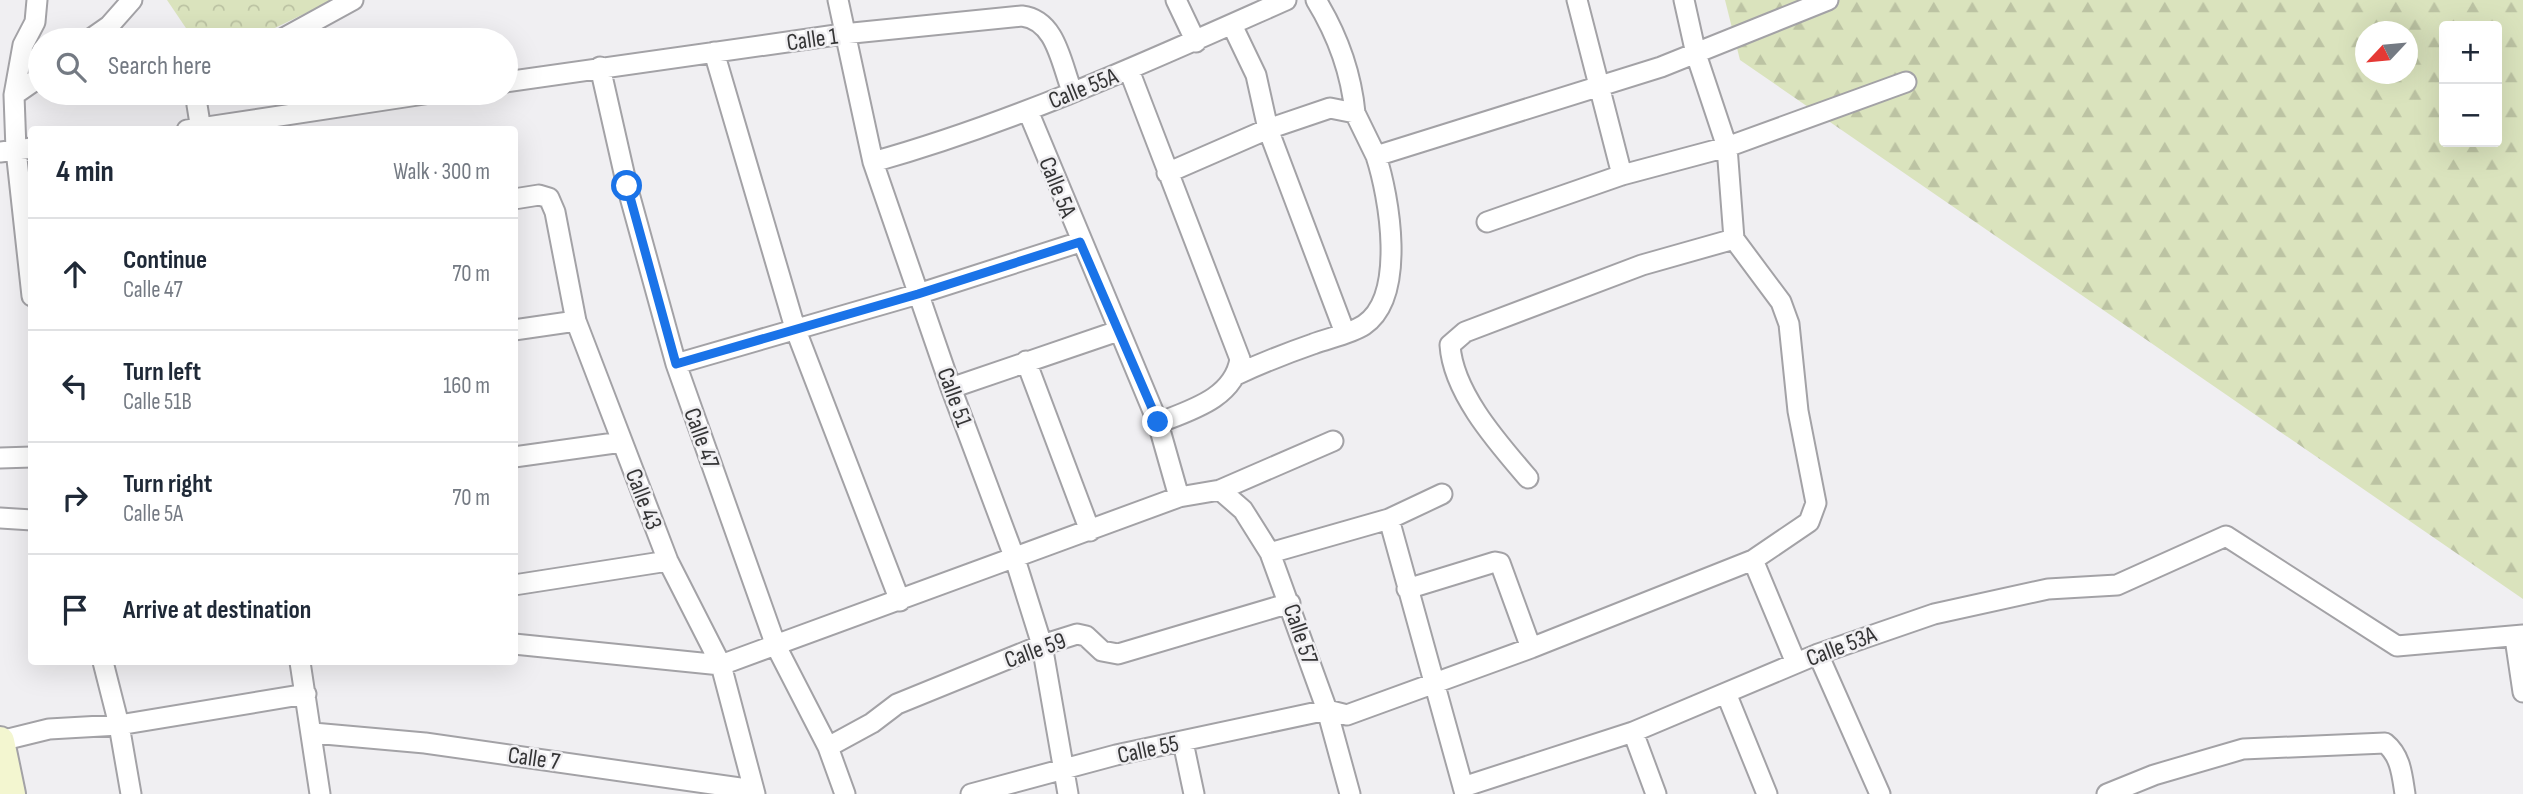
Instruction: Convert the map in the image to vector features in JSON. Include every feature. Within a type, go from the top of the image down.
[{"type":"main road","points":[[0,741],[11,794]]},
{"type":"street","points":[[32,28],[37,0]]},
{"type":"street","points":[[106,28],[132,0]]},
{"type":"street","points":[[302,28],[353,0]]},
{"type":"street","name":"Calle 51","points":[[838,0],[843,34],[873,162],[951,388],[1015,559],[1042,645],[1068,794]]},
{"type":"street","points":[[1176,0],[1196,42]]},
{"type":"street","points":[[1158,422],[1203,404],[1227,388],[1238,374],[1363,326],[1375,314],[1388,271],[1392,238],[1390,205],[1376,156],[1355,113],[1352,77],[1330,23],[1316,0]]},
{"type":"street","points":[[1577,0],[1622,175]]},
{"type":"street","points":[[1528,478],[1487,431],[1451,361],[1450,345],[1465,332],[1642,265],[1734,239],[1727,147],[1696,54],[1684,0]]},
{"type":"street","points":[[1376,156],[1696,54],[1828,0]]},
{"type":"street","name":"Calle 55A","points":[[873,162],[950,140],[1028,111],[1196,42],[1277,2]]},
{"type":"street","name":"Calle 1","points":[[518,80],[843,34],[1022,16],[1033,17],[1049,30],[1072,91]]},
{"type":"street","points":[[1232,25],[1256,75],[1268,129],[1345,332]]},
{"type":"street","points":[[28,35],[23,45],[14,95],[16,150],[28,260]]},
{"type":"street","points":[[714,52],[795,328],[900,601]]},
{"type":"street","name":"Calle 47","points":[[600,67],[627,186],[676,364],[776,646],[828,747],[845,794]]},
{"type":"street","points":[[1129,70],[1240,359],[1238,374]]},
{"type":"street","points":[[1487,222],[1622,175],[1727,147],[1906,82]]},
{"type":"street","points":[[14,95],[28,85]]},
{"type":"street","points":[[196,126],[197,105]]},
{"type":"street","points":[[216,126],[353,105]]},
{"type":"street","points":[[1167,173],[1268,129],[1330,108],[1355,113]]},
{"type":"street","name":"Calle 5A","points":[[1028,111],[1080,242],[1158,422],[1179,497]]},
{"type":"street","name":"Calle 43","points":[[518,198],[539,195],[549,198],[555,212],[576,321],[668,561],[721,665],[754,792]]},
{"type":"street","name":"Calle 55","points":[[971,794],[1062,769],[1327,710],[1347,715],[1531,648],[1753,560],[1810,522],[1816,503],[1798,411],[1789,324],[1781,302],[1734,239]]},
{"type":"street","points":[[676,364],[918,294],[1080,242]]},
{"type":"street","points":[[518,329],[576,321]]},
{"type":"street","points":[[951,388],[1118,331]]},
{"type":"street","points":[[1026,361],[1090,531]]},
{"type":"street","points":[[518,644],[721,665],[1179,497],[1220,490],[1333,441]]},
{"type":"street","points":[[518,456],[622,442]]},
{"type":"street","points":[[0,458],[28,457]]},
{"type":"street","name":"Calle 57","points":[[1220,490],[1243,510],[1270,553],[1327,710],[1350,794]]},
{"type":"street","points":[[1270,553],[1389,519],[1443,494]]},
{"type":"street","points":[[0,518],[28,520]]},
{"type":"street","points":[[1389,519],[1464,791]]},
{"type":"street","name":"Calle 53A","points":[[1464,791],[1633,732],[1818,654],[1934,614],[2048,589],[2117,586],[2226,536],[2396,646],[2519,637]]},
{"type":"street","points":[[1753,560],[1796,663]]},
{"type":"street","points":[[518,584],[668,561]]},
{"type":"street","points":[[1407,589],[1495,562],[1500,563],[1531,648]]},
{"type":"street","name":"Calle 59","points":[[828,747],[872,723],[897,704],[1042,645],[1077,634],[1086,636],[1102,651],[1118,654],[1290,603]]},
{"type":"street","points":[[2519,637],[2523,692]]},
{"type":"street","points":[[1818,654],[1880,794]]},
{"type":"street","points":[[104,665],[119,724],[131,794]]},
{"type":"street","points":[[301,665],[313,733],[318,794]]},
{"type":"street","points":[[1726,693],[1767,794]]},
{"type":"street","points":[[0,741],[49,729],[119,724],[306,694]]},
{"type":"street","points":[[1633,732],[1656,794]]},
{"type":"street","name":"Calle 7","points":[[313,733],[425,743],[754,792]]},
{"type":"street","points":[[1184,742],[1194,794]]},
{"type":"street","points":[[2107,794],[2154,775],[2243,749],[2385,744],[2394,750],[2399,760],[2405,794]]},
{"type":"green space","points":[[167,0],[333,0],[275,28],[186,28]]},
{"type":"green space","points":[[1725,0],[2523,0],[2523,599],[1740,60]]},
{"type":"route","points":[[627,186],[676,364],[918,294],[1080,242],[1158,422]]}]
